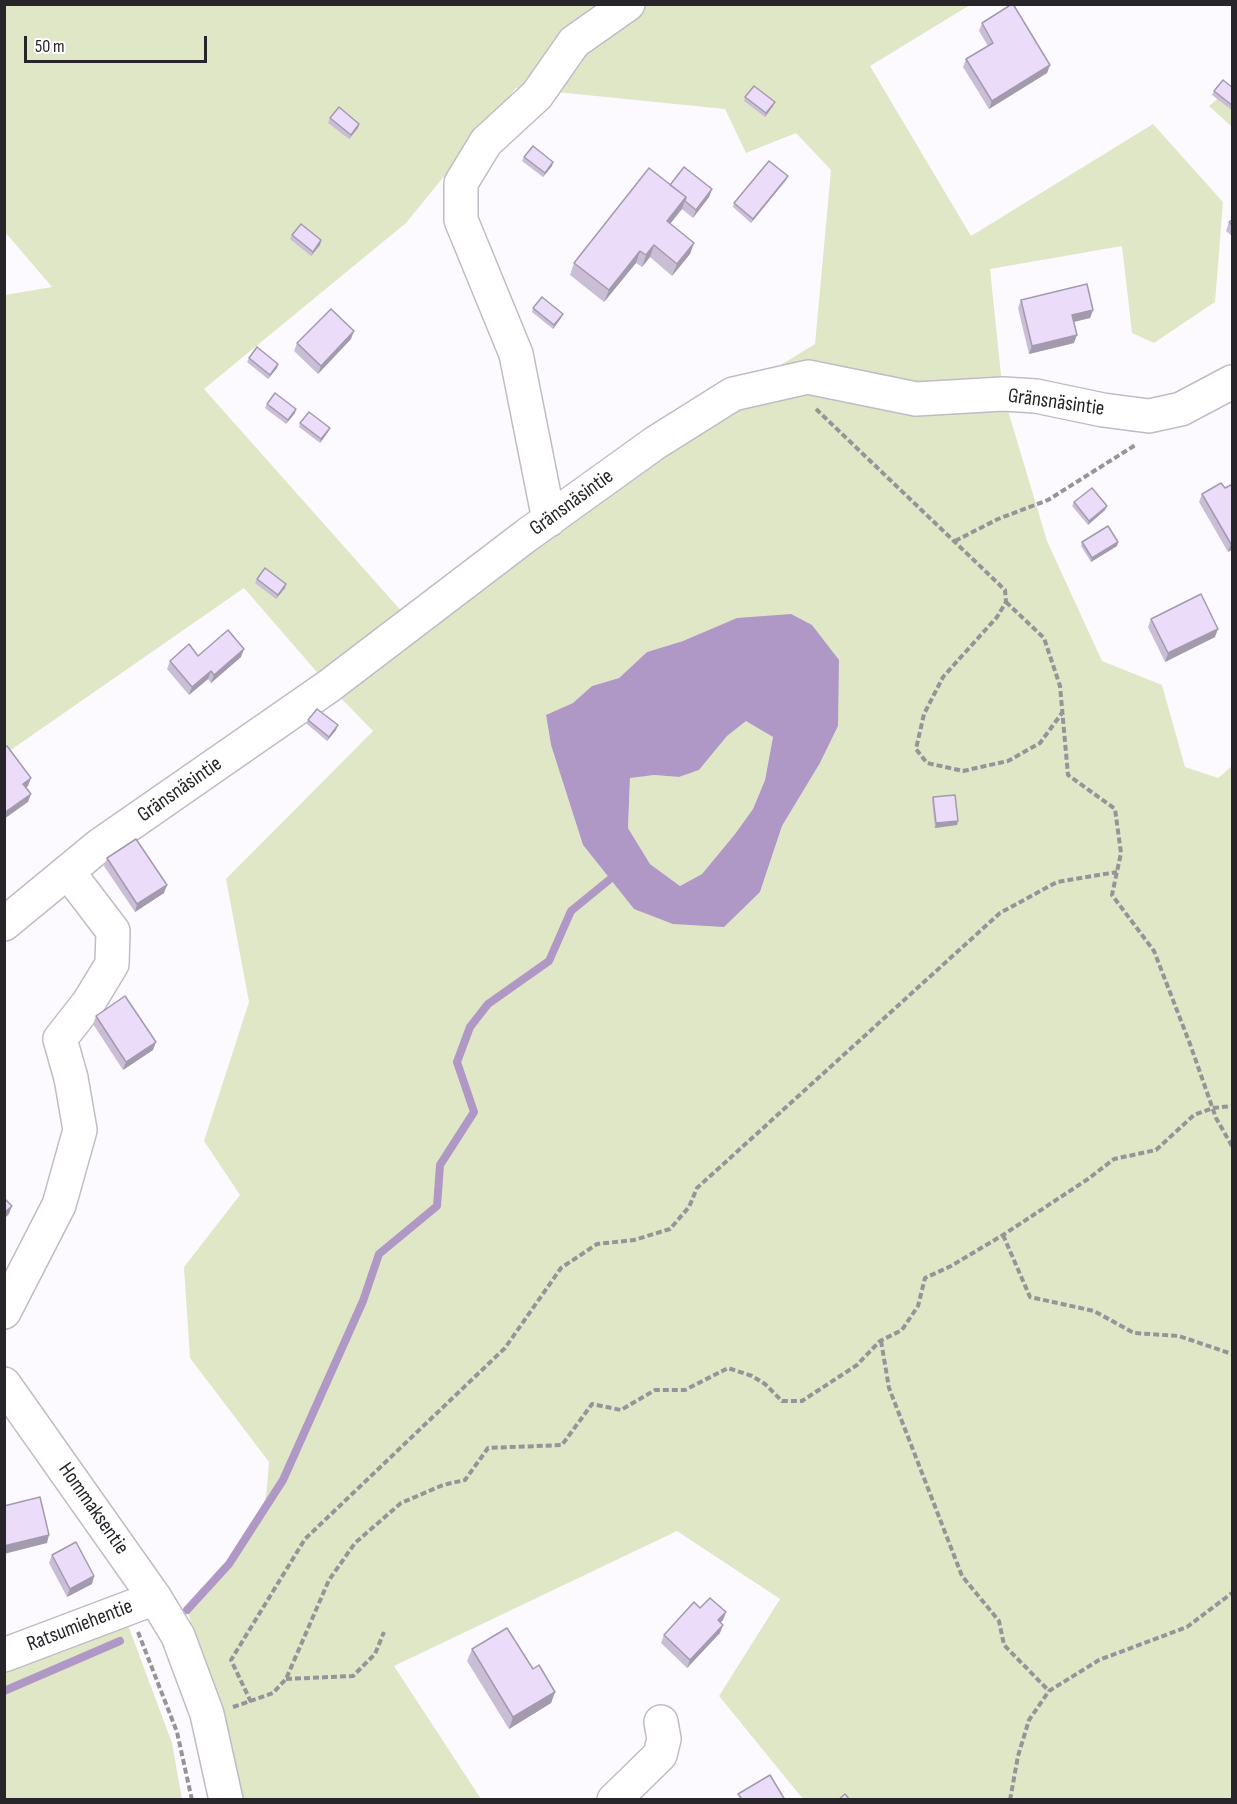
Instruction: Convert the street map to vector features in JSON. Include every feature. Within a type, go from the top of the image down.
[{"type":"street","points":[[549,520],[516,354],[461,220],[461,183],[486,142],[537,95],[574,42],[628,4]]},
{"type":"street","name":"Gränsnäsintie","points":[[4,924],[100,845],[329,686],[549,520],[656,443],[733,394],[808,377],[916,399],[1003,394],[1036,396],[1103,410],[1149,416],[1181,409],[1233,382]]},
{"type":"street","points":[[4,1312],[59,1205],[80,1130],[71,1078],[60,1039],[89,1002],[112,964],[114,931],[68,872]]},
{"type":"street","name":"Hommaksentie","points":[[4,1384],[141,1602],[178,1636],[207,1714],[226,1800]]},
{"type":"street","name":"Ratsumiehentie","points":[[4,1655],[141,1602]]},
{"type":"street","points":[[614,1800],[660,1755],[664,1739],[661,1722]]},
{"type":"path","points":[[788,382],[1005,590],[1006,602],[997,617],[943,677],[924,714],[916,749],[927,764],[963,771],[1008,760],[1040,743],[1062,714]]},
{"type":"path","points":[[955,541],[998,519],[1048,500],[1137,444]]},
{"type":"path","points":[[1006,602],[1044,638],[1060,687],[1068,775],[1115,809],[1121,853],[1112,895],[1154,951],[1191,1044],[1216,1118],[1233,1146]]},
{"type":"path","points":[[251,1702],[231,1660],[304,1539],[505,1348],[561,1268],[597,1245],[634,1240],[670,1229],[689,1207],[697,1188],[1000,913],[1057,882],[1117,872]]},
{"type":"path","points":[[207,1714],[251,1702],[273,1693],[286,1679],[329,1580],[355,1543],[401,1503],[443,1485],[465,1480],[488,1448],[562,1445],[591,1404],[621,1410],[655,1390],[684,1390],[728,1368],[759,1380],[782,1401],[802,1401],[856,1365],[880,1341],[902,1330],[918,1306],[925,1278],[1003,1236],[1114,1159],[1156,1150],[1194,1115],[1213,1108],[1233,1106]]},
{"type":"path","points":[[1003,1236],[1030,1297],[1094,1311],[1134,1333],[1179,1336],[1233,1354]]},
{"type":"path","points":[[880,1341],[889,1388],[962,1576],[999,1621],[1004,1645],[1049,1690]]},
{"type":"path","points":[[1010,1800],[1018,1756],[1029,1720],[1049,1690],[1099,1660],[1187,1627],[1233,1593]]},
{"type":"path","points":[[141,1602],[177,1732],[192,1800]]},
{"type":"path","points":[[286,1679],[353,1676],[375,1654],[384,1632]]},
{"type":"green space","points":[[4,5],[970,5],[870,66],[971,236],[1153,124],[1223,202],[1215,302],[1154,343],[1132,333],[1122,246],[990,269],[1003,394],[1047,541],[1102,661],[1162,685],[1185,767],[1218,778],[1232,766],[1232,1799],[803,1799],[719,1696],[780,1599],[677,1531],[394,1666],[481,1799],[239,1799],[227,1740],[187,1610],[229,1564],[265,1508],[269,1462],[190,1358],[184,1267],[240,1195],[204,1141],[249,1002],[226,879],[373,731],[329,686],[244,588],[5,754],[5,295],[52,287],[5,232]],"holes":[[[516,88],[725,109],[746,153],[796,133],[831,170],[815,344],[733,394],[412,623],[204,389],[406,223]],[[683,641],[838,660],[838,726],[820,763],[782,826],[760,892],[634,909],[583,845],[551,745],[546,716],[574,703],[592,686],[619,678],[647,652]]]},
{"type":"green space","points":[[1232,86],[1232,127],[1209,106]]},
{"type":"green space","points":[[746,720],[773,737],[765,780],[753,809],[735,834],[702,874],[680,886],[650,864],[628,828],[630,777],[654,775],[679,777],[699,770],[727,736]]},
{"type":"green space","points":[[125,1617],[172,1743],[182,1799],[5,1800],[5,1667]]},
{"type":"shaded area","points":[[791,614],[812,625],[839,660],[838,726],[820,763],[782,826],[760,892],[724,927],[673,924],[634,909],[583,845],[551,745],[546,715],[573,703],[592,686],[619,678],[647,652],[683,641],[737,618]],"holes":[[[746,721],[773,737],[765,780],[753,809],[702,874],[680,886],[650,864],[628,828],[630,778],[654,775],[679,777],[699,770],[727,736]]]},
{"type":"building","points":[[1012,4],[1050,65],[992,101],[966,59],[993,43],[982,23]]},
{"type":"building","points":[[1223,80],[1233,88],[1233,106],[1214,91]]},
{"type":"building","points":[[754,86],[775,102],[766,113],[745,97]]},
{"type":"building","points":[[339,107],[359,124],[351,135],[330,118]]},
{"type":"building","points":[[533,146],[553,162],[545,173],[524,157]]},
{"type":"building","points":[[769,161],[788,176],[753,219],[734,203]]},
{"type":"building","points":[[684,167],[712,189],[696,210],[685,201],[686,197],[670,185]]},
{"type":"building","points":[[649,168],[686,197],[667,221],[694,243],[677,264],[654,245],[646,255],[640,251],[609,290],[574,263]]},
{"type":"building","points":[[301,224],[321,240],[313,252],[292,235]]},
{"type":"building","points":[[1087,284],[1093,310],[1072,315],[1077,335],[1032,346],[1021,300]]},
{"type":"building","points":[[542,297],[563,314],[554,325],[533,308]]},
{"type":"building","points":[[331,309],[354,331],[321,366],[297,343]]},
{"type":"building","points":[[257,347],[278,364],[270,375],[249,358]]},
{"type":"building","points":[[275,393],[296,409],[288,420],[267,404]]},
{"type":"building","points":[[309,412],[330,428],[321,439],[300,423]]},
{"type":"building","points":[[1221,483],[1225,488],[1233,484],[1233,543],[1231,544],[1202,494]]},
{"type":"building","points":[[1092,488],[1107,506],[1089,521],[1074,502]]},
{"type":"building","points":[[1108,526],[1118,542],[1092,558],[1082,542]]},
{"type":"building","points":[[265,568],[286,584],[278,595],[257,579]]},
{"type":"building","points":[[1201,594],[1218,629],[1168,653],[1151,619]]},
{"type":"building","points":[[228,630],[244,649],[214,675],[211,671],[192,687],[170,661],[189,644],[198,656]]},
{"type":"building","points":[[317,709],[338,725],[329,737],[308,720]]},
{"type":"building","points":[[7,746],[31,778],[23,784],[31,794],[4,813],[4,747]]},
{"type":"building","points":[[955,795],[958,821],[936,823],[933,797]]},
{"type":"building","points":[[136,839],[167,885],[137,904],[107,858]]},
{"type":"building","points":[[125,996],[156,1042],[126,1062],[96,1016]]},
{"type":"building","points":[[4,1198],[12,1206],[4,1213]]},
{"type":"building","points":[[40,1497],[49,1535],[4,1546],[4,1506]]},
{"type":"building","points":[[76,1542],[94,1576],[70,1589],[52,1555]]},
{"type":"building","points":[[710,1598],[726,1612],[718,1620],[723,1625],[690,1660],[664,1635],[694,1602],[700,1608]]},
{"type":"building","points":[[507,1628],[533,1669],[539,1665],[555,1692],[513,1717],[472,1649]]},
{"type":"building","points":[[770,1775],[785,1800],[739,1800],[741,1798],[738,1794]]},
{"type":"building","points":[[845,1794],[850,1800],[838,1800]]},
{"type":"waterway","points":[[187,1610],[229,1564],[283,1480],[363,1301],[379,1254],[437,1206],[440,1165],[474,1112],[457,1062],[470,1027],[488,1004],[549,961],[571,911],[609,880]]},
{"type":"waterway","points":[[4,1691],[120,1641]]}]
